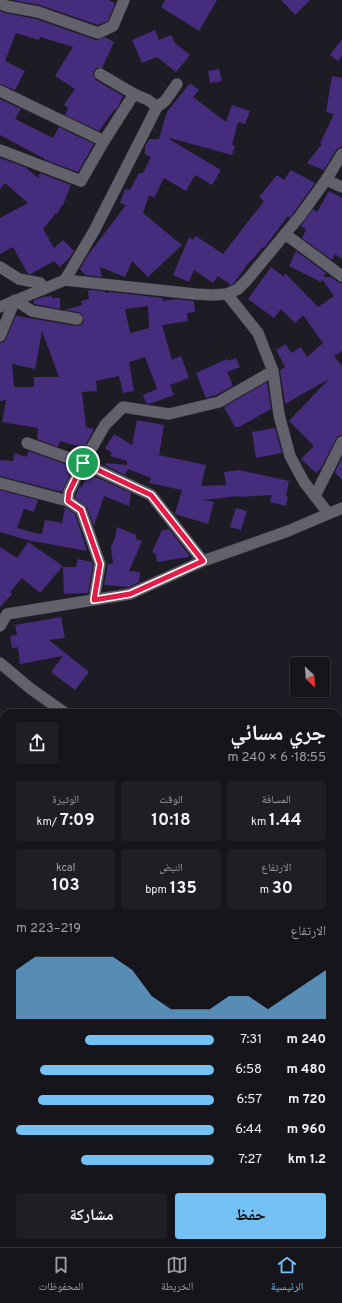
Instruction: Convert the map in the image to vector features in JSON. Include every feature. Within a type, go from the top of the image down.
[{"type":"street","points":[[0,3],[6,6],[38,12],[98,33],[113,26],[124,0]]},
{"type":"street","points":[[100,74],[134,94],[148,100],[157,107]]},
{"type":"street","points":[[65,280],[94,231],[157,107],[165,101],[177,84]]},
{"type":"street","points":[[0,91],[104,141]]},
{"type":"street","points":[[0,150],[82,181],[104,141],[134,94]]},
{"type":"street","points":[[0,307],[65,280],[195,294],[227,294],[238,289],[247,280],[285,234],[326,180],[342,154]]},
{"type":"street","points":[[326,180],[342,187]]},
{"type":"street","points":[[285,234],[342,276]]},
{"type":"street","points":[[0,268],[19,279],[40,283],[44,289]]},
{"type":"street","points":[[227,294],[258,333],[273,371],[279,415],[290,456],[304,482],[328,513]]},
{"type":"street","points":[[15,300],[32,311],[77,318]]},
{"type":"street","points":[[0,336],[15,300]]},
{"type":"street","points":[[68,501],[69,492],[83,463],[105,425],[123,407],[169,414],[219,402],[273,371]]},
{"type":"street","points":[[315,496],[342,442]]},
{"type":"street","points":[[27,443],[83,463],[151,495],[203,561]]},
{"type":"street","points":[[0,483],[68,501],[81,510],[100,564],[94,600]]},
{"type":"street","points":[[0,626],[7,614],[130,594],[203,561],[288,531],[342,508]]},
{"type":"street","points":[[0,663],[31,689],[58,709]]},
{"type":"building","points":[[12,0],[108,0],[115,3],[108,21],[98,25],[40,5]]},
{"type":"building","points":[[165,0],[217,0],[199,31],[161,7]]},
{"type":"building","points":[[281,0],[310,0],[295,15]]},
{"type":"building","points":[[0,11],[36,19],[96,40],[105,37],[114,42],[102,68],[96,68],[93,74],[96,80],[123,96],[116,110],[115,109],[99,131],[65,115],[68,108],[64,105],[75,89],[55,76],[73,47],[40,37],[39,40],[16,33],[5,61],[25,71],[15,90],[0,84]]},
{"type":"building","points":[[155,30],[159,40],[171,35],[175,43],[190,55],[176,72],[157,57],[142,63],[132,40]]},
{"type":"building","points":[[342,39],[342,56],[338,61],[330,55]]},
{"type":"building","points":[[219,69],[222,81],[210,83],[208,71]]},
{"type":"building","points":[[332,76],[342,78],[342,146],[336,150],[324,170],[307,163],[322,144],[320,143],[334,114],[326,112]]},
{"type":"building","points":[[190,83],[199,90],[193,97],[226,122],[232,105],[250,111],[245,124],[238,122],[232,145],[235,146],[232,155],[170,138],[169,139],[221,170],[212,185],[195,175],[186,191],[164,178],[154,198],[149,195],[143,213],[182,245],[148,277],[132,261],[125,277],[100,267],[102,277],[85,275],[80,269],[88,255],[126,205],[120,203],[125,189],[130,190],[139,173],[143,173],[151,157],[145,154],[145,147],[149,139],[159,139],[167,112]]},
{"type":"building","points":[[0,99],[21,109],[15,119],[53,138],[59,127],[94,144],[78,172],[45,160],[0,135]]},
{"type":"building","points":[[0,158],[25,167],[38,178],[40,173],[71,185],[63,205],[43,229],[54,248],[63,240],[74,251],[60,267],[54,261],[31,274],[28,274],[13,247],[0,254],[0,218],[28,203],[5,183],[0,189]]},
{"type":"building","points":[[291,170],[315,183],[290,218],[288,216],[264,248],[263,247],[250,261],[234,283],[231,285],[218,276],[213,283],[194,270],[189,282],[173,275],[189,237],[193,240],[196,236],[223,254],[264,201],[259,197],[277,175],[284,180]]},
{"type":"building","points":[[329,191],[342,198],[342,259],[335,254],[332,260],[302,238],[306,230],[301,226],[313,209],[317,212]]},
{"type":"building","points":[[296,251],[326,273],[323,277],[331,277],[342,283],[342,351],[334,356],[342,366],[342,435],[338,436],[321,468],[316,473],[301,459],[314,446],[289,421],[329,379],[285,404],[280,370],[285,367],[276,350],[286,344],[291,353],[301,347],[307,357],[323,343],[303,315],[295,323],[281,309],[274,318],[248,299],[271,267],[284,277],[285,273],[318,307],[334,296],[322,279],[321,282],[289,266]]},
{"type":"building","points":[[88,290],[163,298],[163,301],[176,299],[194,301],[195,312],[187,313],[188,321],[162,325],[172,360],[181,356],[189,378],[170,385],[174,395],[149,404],[146,403],[143,395],[157,389],[145,357],[129,362],[134,391],[123,393],[119,376],[96,381],[97,391],[82,392],[86,427],[94,429],[84,448],[60,441],[58,447],[37,439],[38,428],[2,422],[6,400],[0,401],[0,343],[4,342],[6,339],[16,315],[76,326],[80,325],[84,320],[82,314],[64,310],[82,305],[81,301],[89,299]],"holes":[[[148,306],[149,328],[130,333],[125,309]],[[42,331],[59,377],[34,377],[34,387],[14,387],[12,364],[35,369]]]},
{"type":"building","points":[[52,296],[52,298],[60,298],[60,309],[34,304],[34,300]]},
{"type":"building","points":[[236,358],[240,367],[227,372],[233,386],[216,395],[206,398],[196,373],[227,359],[228,361]]},
{"type":"building","points":[[267,382],[271,409],[239,427],[235,427],[224,407]]},
{"type":"building","points":[[137,420],[164,425],[159,455],[206,465],[201,486],[226,485],[224,472],[239,470],[289,481],[286,506],[270,502],[272,495],[239,496],[203,500],[214,502],[208,524],[175,514],[182,490],[149,483],[151,478],[128,469],[125,475],[105,465],[106,463],[127,465],[127,461],[110,456],[112,453],[105,448],[114,434],[132,445]]},
{"type":"building","points":[[275,428],[282,453],[256,458],[252,432]]},
{"type":"building","points":[[29,451],[73,467],[62,492],[0,476],[0,460],[13,461],[15,453],[26,457]]},
{"type":"building","points":[[342,458],[342,480],[335,472]]},
{"type":"building","points":[[89,474],[131,493],[129,506],[104,496],[94,526],[87,507],[75,498],[80,485],[81,488]]},
{"type":"building","points":[[0,490],[38,500],[34,512],[24,509],[17,528],[42,534],[45,520],[62,523],[65,507],[75,514],[87,551],[27,540],[0,532]]},
{"type":"building","points":[[236,508],[247,511],[241,530],[230,527]]},
{"type":"building","points":[[117,527],[136,535],[136,539],[142,541],[129,571],[140,572],[139,582],[129,587],[104,585],[108,564],[113,564],[111,547],[115,538]]},
{"type":"building","points":[[169,529],[189,557],[157,562],[156,554],[152,552],[162,530]]},
{"type":"building","points":[[28,542],[63,566],[40,593],[22,578],[10,592],[12,594],[0,607],[0,547],[17,558]]},
{"type":"building","points":[[78,559],[92,562],[93,565],[88,593],[64,594],[63,567],[76,567]]},
{"type":"building","points":[[61,617],[65,638],[49,640],[89,672],[75,690],[51,672],[63,656],[20,664],[18,647],[12,648],[10,636],[17,635],[15,625]]},
{"type":"route","points":[[83,463],[151,495],[203,561],[130,594],[94,600],[100,564],[81,510],[68,501],[69,492],[83,463]]}]
